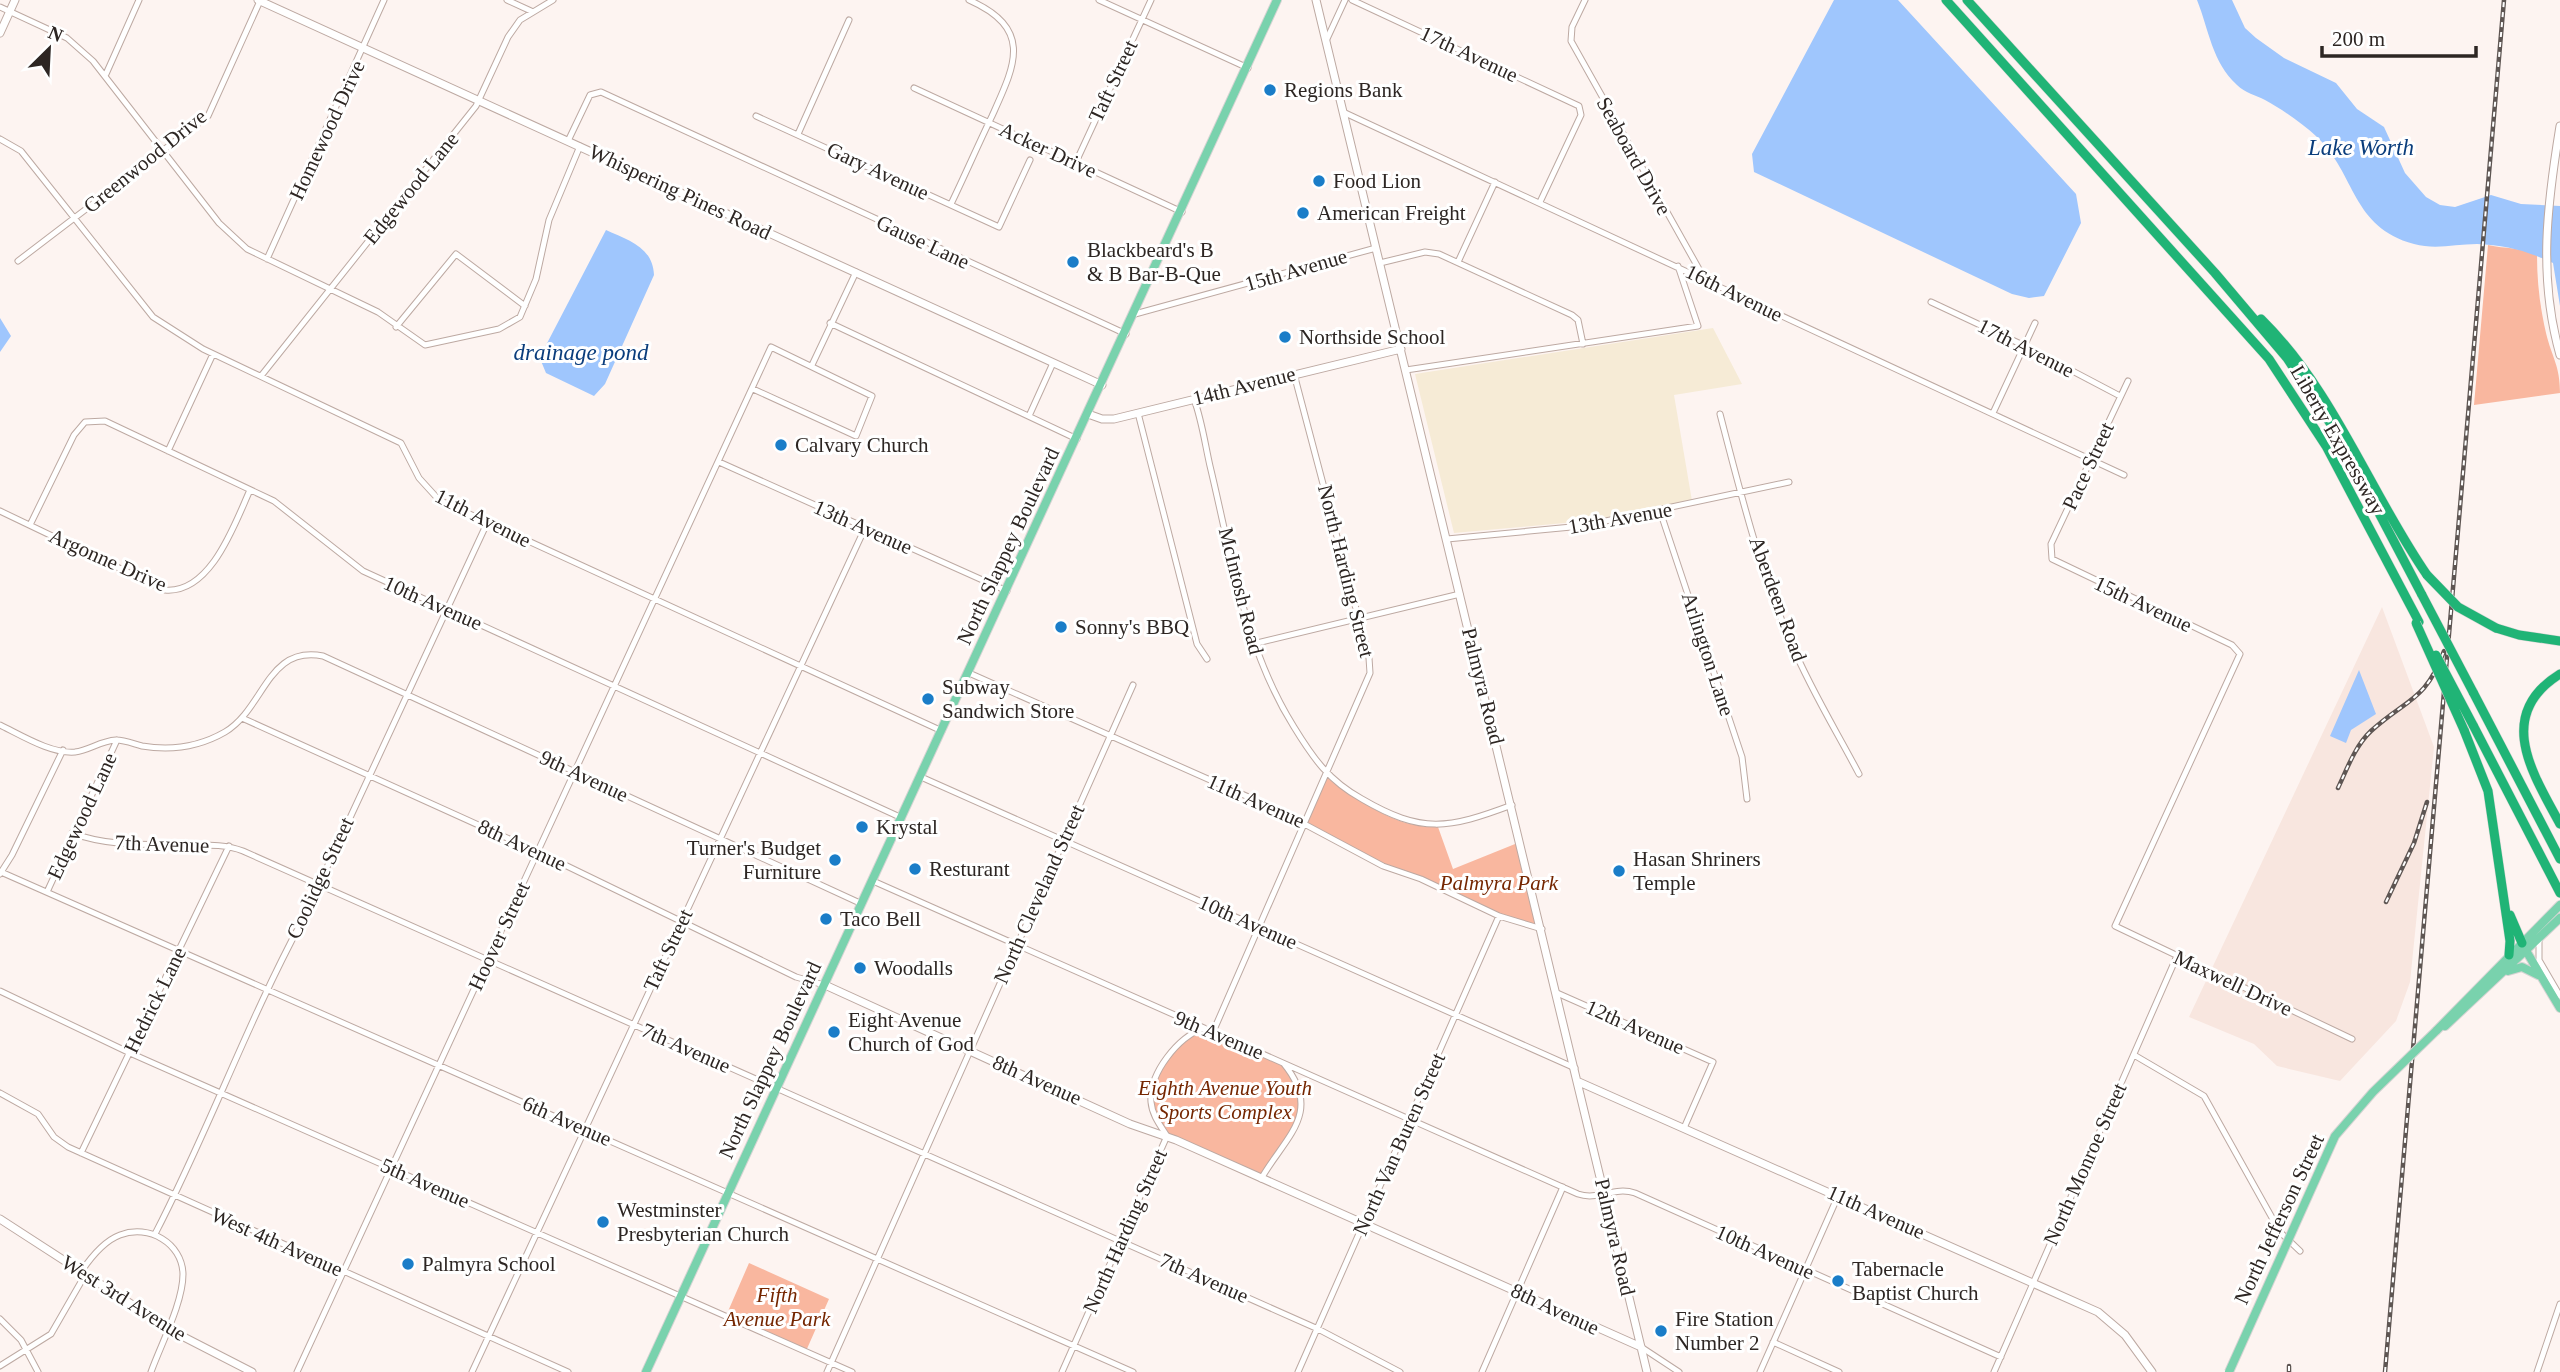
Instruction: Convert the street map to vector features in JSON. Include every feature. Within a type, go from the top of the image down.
[{"type":"highway","name":"Liberty Expressway","points":[[1946,0],[2269,359],[2326,446],[2413,610],[2469,728]]},
{"type":"highway","name":"Liberty Expressway","points":[[1967,0],[2215,273],[2287,358],[2316,399],[2560,859]]},
{"type":"highway","points":[[2215,273],[2271,328],[2322,395],[2427,575],[2458,607],[2496,628],[2519,635],[2560,641]]},
{"type":"highway","points":[[2560,674],[2537,694],[2525,723],[2523,738],[2528,762],[2560,824]]},
{"type":"highway","points":[[2469,728],[2560,893]]},
{"type":"highway","points":[[2469,728],[2488,791],[2511,944],[2509,955]]},
{"type":"highway","points":[[2504,900],[2524,947]]},
{"type":"main road","name":"North Slappey Boulevard","points":[[646,1372],[1126,334],[1277,0]]},
{"type":"main road","name":"North Jefferson Street","points":[[2437,1031],[2503,975],[2560,905]]},
{"type":"main road","name":"North Jefferson Street","points":[[2229,1372],[2335,1136],[2373,1092],[2437,1031],[2509,955],[2539,938],[2560,918]]},
{"type":"main road","points":[[2524,947],[2560,1008]]},
{"type":"main road","points":[[2503,975],[2522,967],[2542,979]]},
{"type":"street","points":[[0,33],[15,0]]},
{"type":"street","points":[[106,74],[139,0]]},
{"type":"street","name":"Whispering Pines Road","points":[[260,0],[1102,385]]},
{"type":"street","name":"Greenwood Drive","points":[[18,261],[208,116],[260,0]]},
{"type":"street","name":"Homewood Drive","points":[[267,259],[384,0]]},
{"type":"street","points":[[507,0],[531,11]]},
{"type":"street","name":"Edgewood Lane","points":[[261,376],[480,100],[509,37],[520,20],[553,0]]},
{"type":"street","points":[[951,204],[1013,67],[1014,51],[1010,35],[1002,21],[970,0]]},
{"type":"street","points":[[1099,0],[1248,68]]},
{"type":"street","name":"Taft Street","points":[[1076,162],[1151,0]]},
{"type":"street","name":"Palmyra Road","points":[[1316,0],[1647,1372]]},
{"type":"street","points":[[1326,41],[1345,0]]},
{"type":"street","name":"17th Avenue","points":[[1352,0],[1579,106],[1581,112],[1540,202]]},
{"type":"street","name":"Seaboard Drive","points":[[1585,0],[1571,32],[1574,49],[1704,278]]},
{"type":"street","points":[[0,7],[67,38],[106,74],[219,223],[247,249],[378,312],[417,342],[435,345],[509,326],[520,317],[537,279],[550,220],[580,146]]},
{"type":"street","points":[[798,135],[849,20]]},
{"type":"street","name":"Acker Drive","points":[[914,88],[1182,212]]},
{"type":"street","name":"Gause Lane","points":[[568,141],[590,95],[595,92],[1126,334]]},
{"type":"street","name":"16th Avenue","points":[[1343,112],[2124,475]]},
{"type":"street","name":"Gary Avenue","points":[[756,116],[999,227],[1030,160]]},
{"type":"street","points":[[2560,126],[2548,197],[2545,272],[2550,314],[2560,355]]},
{"type":"street","name":"11th Avenue","points":[[0,139],[21,151],[153,317],[178,335],[213,354],[401,443],[427,489],[453,508],[942,731]]},
{"type":"street","points":[[1458,262],[1495,182]]},
{"type":"street","name":"15th Avenue","points":[[1135,314],[1376,248]]},
{"type":"street","name":"15th Avenue","points":[[1380,263],[1425,252],[1439,254],[1572,315],[1578,320],[1583,344]]},
{"type":"street","points":[[396,327],[456,254],[525,306]]},
{"type":"street","points":[[1406,370],[1698,326],[1678,266]]},
{"type":"street","points":[[753,389],[856,436],[872,396],[812,365],[856,272]]},
{"type":"street","name":"17th Avenue","points":[[1931,302],[2025,345],[2120,396]]},
{"type":"street","points":[[831,323],[1077,439]]},
{"type":"street","points":[[1993,413],[2035,323]]},
{"type":"street","name":"Hoover Street","points":[[297,1372],[657,599],[771,347],[812,365]]},
{"type":"street","name":"14th Avenue","points":[[1088,414],[1108,420],[1401,349]]},
{"type":"street","points":[[168,451],[213,354]]},
{"type":"street","points":[[1029,416],[1053,363]]},
{"type":"street","name":"North Harding Street","points":[[1213,1032],[1370,673],[1294,374]]},
{"type":"street","name":"Pace Street","points":[[2050,551],[2128,381]]},
{"type":"street","name":"McIntosh Road","points":[[1194,399],[1253,644],[1269,683],[1326,774],[1346,790],[1390,815],[1424,826],[1462,820],[1512,805]]},
{"type":"street","points":[[1138,413],[1197,644],[1207,659]]},
{"type":"street","name":"Aberdeen Road","points":[[1720,414],[1741,493],[1792,645],[1859,774]]},
{"type":"street","name":"10th Avenue","points":[[30,525],[74,435],[85,422],[105,421],[250,490],[293,514],[363,571],[902,817]]},
{"type":"street","name":"13th Avenue","points":[[719,462],[1007,591]]},
{"type":"street","name":"13th Avenue","points":[[1447,539],[1582,526],[1789,482]]},
{"type":"street","name":"Argonne Drive","points":[[0,511],[165,590],[176,590],[187,585],[217,560],[250,490]]},
{"type":"street","name":"Arlington Lane","points":[[1660,511],[1742,757],[1747,799]]},
{"type":"street","name":"Coolidge Street","points":[[155,1234],[266,989],[488,522]]},
{"type":"street","name":"Taft Street","points":[[472,1372],[865,528]]},
{"type":"street","name":"15th Avenue","points":[[2050,551],[2052,559],[2059,565],[2232,645],[2239,654],[2115,926]]},
{"type":"street","points":[[1253,644],[1460,594]]},
{"type":"street","name":"9th Avenue","points":[[242,718],[279,666],[289,658],[304,654],[323,656],[862,904]]},
{"type":"street","name":"11th Avenue","points":[[969,673],[1306,823],[1362,857],[1421,879],[1499,916],[1542,929]]},
{"type":"street","name":"North Cleveland Street","points":[[827,1372],[1133,685]]},
{"type":"street","points":[[0,725],[44,746],[74,752],[100,742],[117,740],[182,748],[214,738],[242,718]]},
{"type":"street","name":"8th Avenue","points":[[242,718],[538,852],[796,977],[825,985],[1130,1124],[1167,1136],[1641,1347],[1679,1372]]},
{"type":"street","name":"Edgewood Lane","points":[[47,892],[117,740]]},
{"type":"street","points":[[0,873],[12,855],[63,750]]},
{"type":"street","name":"10th Avenue","points":[[921,777],[1575,1068]]},
{"type":"street","name":"7th Avenue","points":[[72,833],[96,841],[120,844],[229,846],[1318,1329],[1400,1372]]},
{"type":"street","name":"Hedrick Lane","points":[[80,1153],[229,846]]},
{"type":"street","name":"6th Avenue","points":[[0,873],[179,949],[1133,1372]]},
{"type":"street","name":"9th Avenue","points":[[873,881],[1586,1197],[1605,1194]]},
{"type":"street","name":"North Van Buren Street","points":[[1298,1372],[1499,916]]},
{"type":"street","name":"Maxwell Drive","points":[[2115,926],[2352,1039]]},
{"type":"street","points":[[2539,938],[2539,960],[2560,996]]},
{"type":"street","name":"North Monroe Street","points":[[1993,1372],[2177,956]]},
{"type":"street","name":"5th Avenue","points":[[0,991],[130,1053],[852,1372]]},
{"type":"street","name":"12th Avenue","points":[[1557,993],[1713,1062],[1684,1128]]},
{"type":"street","name":"North Harding Street","points":[[1062,1372],[1167,1136],[1153,1113],[1153,1086],[1178,1046],[1204,1028]]},
{"type":"street","points":[[2134,1055],[2204,1096],[2280,1232],[2300,1251]]},
{"type":"street","points":[[1261,1179],[1268,1164],[1285,1147],[1301,1108],[1298,1087],[1282,1062]]},
{"type":"street","name":"11th Avenue","points":[[1579,1082],[2034,1282],[2110,1321],[2132,1342],[2152,1372]]},
{"type":"street","name":"West 4th Avenue","points":[[0,1093],[38,1114],[59,1143],[568,1372]]},
{"type":"street","points":[[1482,1372],[1563,1187]]},
{"type":"street","name":"10th Avenue","points":[[1605,1194],[1620,1189],[1635,1193],[2001,1357]]},
{"type":"street","points":[[1760,1372],[1838,1196]]},
{"type":"street","name":"West 3rd Avenue","points":[[0,1219],[168,1327],[252,1372]]},
{"type":"street","points":[[0,1366],[27,1351],[58,1325],[83,1273],[98,1250],[120,1235],[155,1234],[173,1247],[181,1264],[180,1292],[151,1372]]},
{"type":"street","points":[[2537,1372],[2560,1304]]},
{"type":"street","points":[[0,1319],[22,1340],[38,1372]]},
{"type":"street","points":[[1773,1342],[1839,1372]]},
{"type":"shaded area","points":[[1713,328],[1742,384],[1674,395],[1692,501],[1586,521],[1454,533],[1415,374]]},
{"type":"shaded area","points":[[2382,607],[2434,747],[2410,982],[2396,1021],[2340,1081],[2277,1066],[2254,1044],[2189,1017]]},
{"type":"green space","points":[[2488,245],[2519,249],[2537,255],[2542,314],[2557,368],[2560,393],[2474,405]]},
{"type":"green space","name":"Palmyra Park","points":[[1326,776],[1364,803],[1393,818],[1438,827],[1453,869],[1520,842],[1541,928],[1506,918],[1383,865],[1307,823]]},
{"type":"green space","name":"Eighth Avenue Youth Sports Complex","points":[[1204,1029],[1281,1062],[1292,1075],[1301,1108],[1285,1147],[1260,1178],[1173,1139],[1159,1124],[1153,1101],[1154,1089],[1163,1067],[1181,1044]]},
{"type":"green space","name":"Fifth Avenue Park","points":[[749,1263],[829,1299],[806,1351],[726,1316]]},
{"type":"water","points":[[1834,0],[1898,0],[2076,194],[2081,223],[2044,296],[2029,298],[2012,294],[1754,172],[1752,154]]},
{"type":"water","name":"Lake Worth","points":[[2197,0],[2232,0],[2245,28],[2256,38],[2284,58],[2336,83],[2357,109],[2384,127],[2405,173],[2426,197],[2440,205],[2455,207],[2491,195],[2521,204],[2560,206],[2560,306],[2553,263],[2507,247],[2477,244],[2430,247],[2414,244],[2393,236],[2378,225],[2356,198],[2340,167],[2317,137],[2279,108],[2240,88],[2229,76],[2212,45]]},
{"type":"water","name":"drainage pond","points":[[606,230],[631,241],[644,251],[653,265],[654,275],[605,384],[594,396],[546,373],[541,361],[543,351]]},
{"type":"water","points":[[0,318],[11,336],[0,352]]},
{"type":"water","points":[[2359,670],[2376,714],[2351,730],[2346,743],[2330,736]]},
{"type":"railway","points":[[2385,1372],[2504,0]]},
{"type":"railway","points":[[2338,788],[2365,737],[2422,690],[2444,651]]},
{"type":"railway","points":[[2386,902],[2414,843],[2427,802]]},
{"type":"railway","points":[[2289,1366],[2289,1372]]},
{"type":"place","name":"Regions Bank","points":[[1270,90]]},
{"type":"place","name":"Food Lion","points":[[1319,181]]},
{"type":"place","name":"American Freight","points":[[1303,213]]},
{"type":"place","name":"Blackbeard's B & B Bar-B-Que","points":[[1073,262]]},
{"type":"place","name":"Northside School","points":[[1285,337]]},
{"type":"place","name":"Calvary Church","points":[[781,445]]},
{"type":"place","name":"Sonny's BBQ","points":[[1061,627]]},
{"type":"place","name":"Subway Sandwich Store","points":[[928,699]]},
{"type":"place","name":"Krystal","points":[[862,827]]},
{"type":"place","name":"Turner's Budget Furniture","points":[[835,860]]},
{"type":"place","name":"Resturant","points":[[915,869]]},
{"type":"place","name":"Hasan Shriners Temple","points":[[1619,871]]},
{"type":"place","name":"Taco Bell","points":[[826,919]]},
{"type":"place","name":"Woodalls","points":[[860,968]]},
{"type":"place","name":"Eight Avenue Church of God","points":[[834,1032]]},
{"type":"place","name":"Westminster Presbyterian Church","points":[[603,1222]]},
{"type":"place","name":"Palmyra School","points":[[408,1264]]},
{"type":"place","name":"Tabernacle Baptist Church","points":[[1838,1281]]},
{"type":"place","name":"Fire Station Number 2","points":[[1661,1331]]}]
